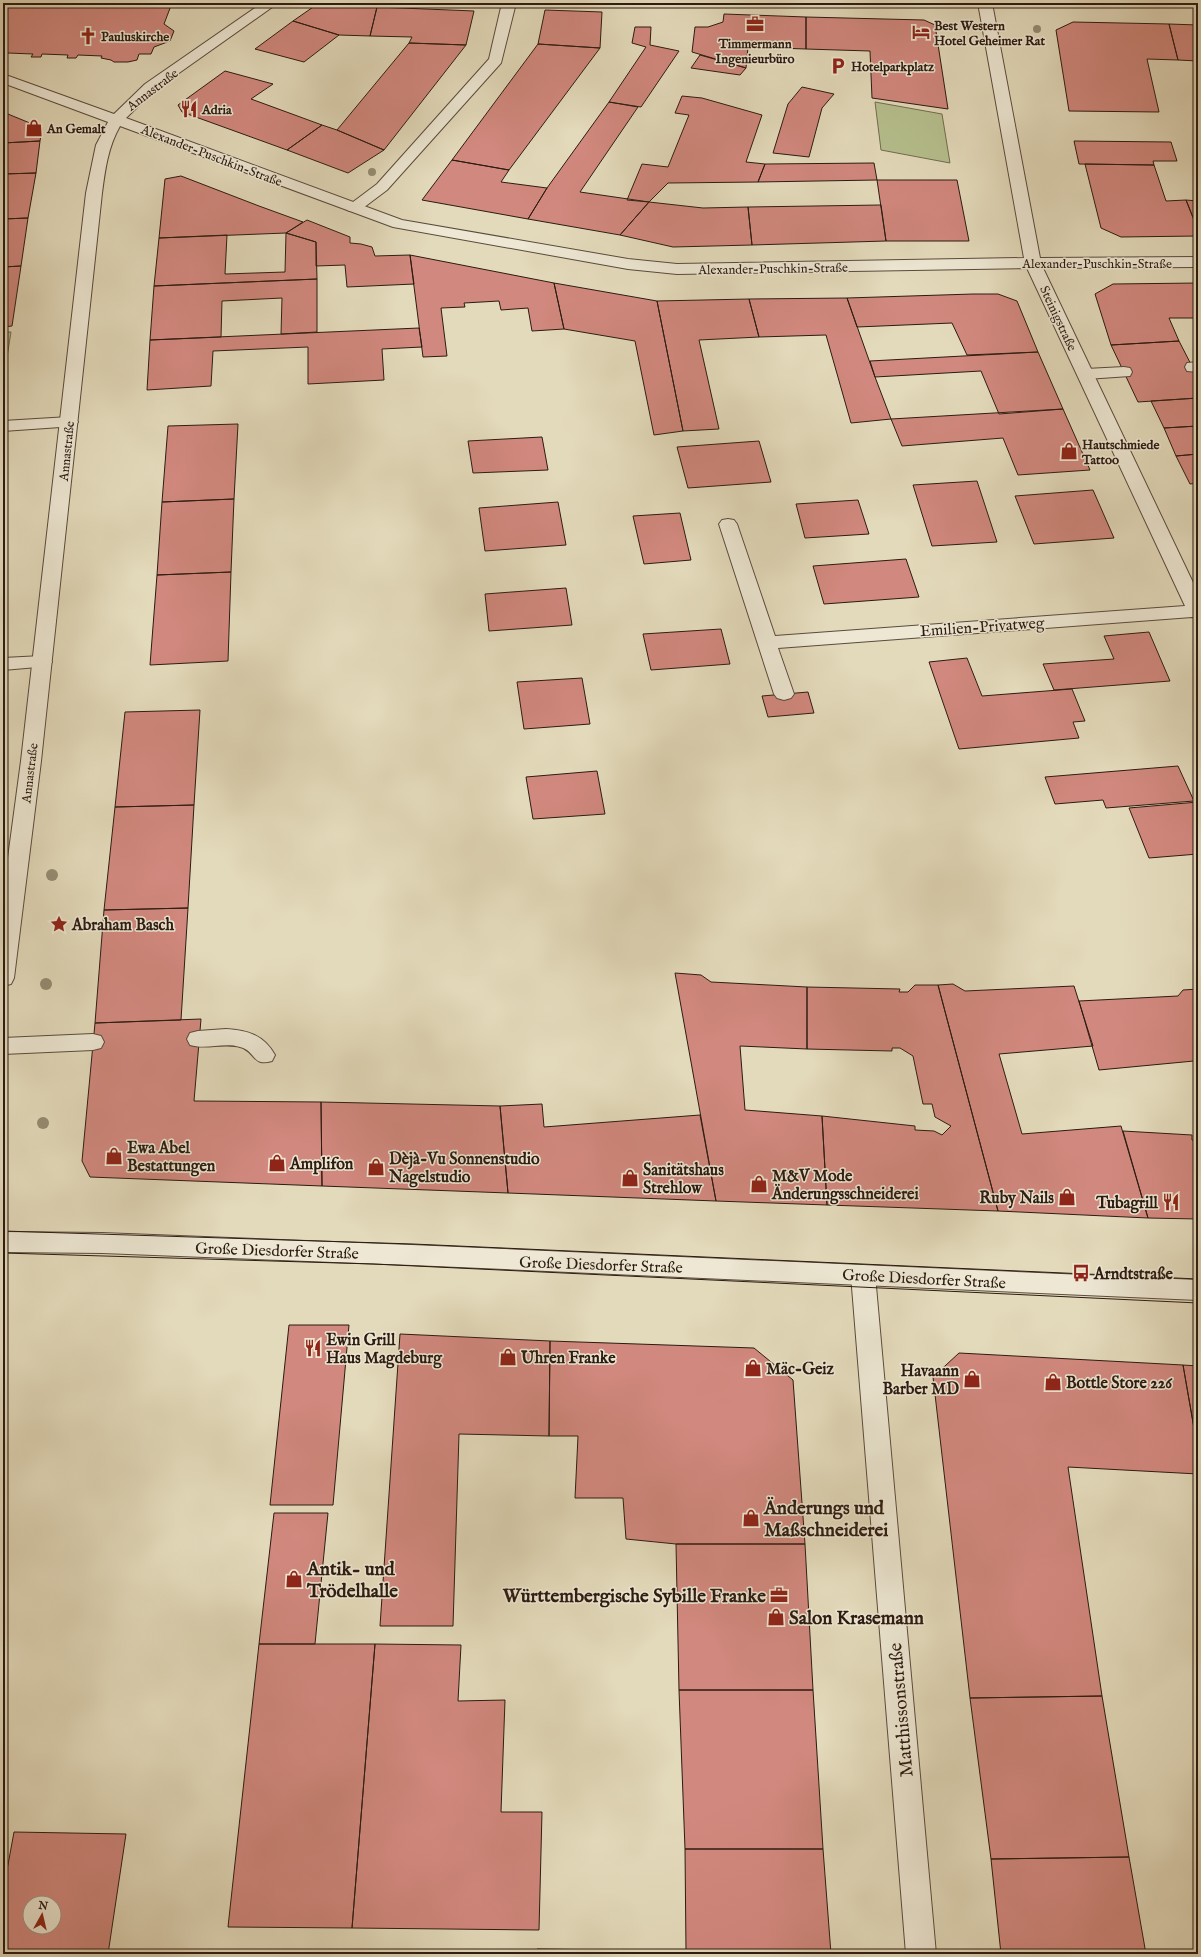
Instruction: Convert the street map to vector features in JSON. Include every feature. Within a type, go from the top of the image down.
[{"type":"street","name":"Annastraße","points":[[3,978],[42,662],[99,161],[105,140],[116,119],[123,110],[150,87],[271,3]]},
{"type":"street","points":[[354,208],[382,187],[496,60],[509,3]]},
{"type":"street","name":"Steinigstraße","points":[[985,3],[1033,263],[1198,612]]},
{"type":"street","name":"Alexander-Puschkin-Straße","points":[[3,78],[399,224],[660,269],[1198,262]]},
{"type":"street","points":[[1086,374],[1124,372]]},
{"type":"street","points":[[3,426],[69,422]]},
{"type":"street","points":[[728,524],[784,694]]},
{"type":"street","name":"Emilien-Privatweg","points":[[767,643],[1198,612]]},
{"type":"street","points":[[3,664],[42,662]]},
{"type":"street","points":[[198,1039],[241,1038],[256,1044],[264,1055]]},
{"type":"street","points":[[3,1046],[94,1042]]},
{"type":"street","name":"Große Diesdorfer Straße","points":[[3,1242],[102,1243],[412,1255],[1198,1290]]},
{"type":"street","name":"Matthissonstraße","points":[[863,1275],[921,1954]]},
{"type":"green space","points":[[875,102],[942,114],[950,163],[881,150]]},
{"type":"green space","points":[[3,332],[11,332],[3,382]]},
{"type":"building","name":"Pauluskirche","points":[[3,3],[172,3],[164,24],[174,31],[170,41],[154,47],[151,54],[139,54],[137,60],[128,62],[114,62],[101,58],[102,56],[78,55],[76,58],[67,58],[68,55],[42,54],[41,57],[31,57],[33,54],[8,53],[7,56],[3,56]]},
{"type":"building","points":[[316,5],[377,7],[370,36],[339,35],[293,21]]},
{"type":"building","points":[[377,7],[474,11],[466,45],[409,43],[412,37],[370,36]]},
{"type":"building","points":[[545,10],[602,12],[600,48],[538,44]]},
{"type":"building","points":[[724,14],[806,17],[806,49],[748,47],[746,68],[692,52],[695,27],[708,27],[723,22]]},
{"type":"building","points":[[806,17],[924,20],[935,25],[948,109],[872,98],[870,51],[806,49]]},
{"type":"building","points":[[293,21],[339,35],[304,62],[255,49]]},
{"type":"building","points":[[1073,22],[1169,24],[1178,60],[1147,59],[1159,112],[1069,111],[1056,30]]},
{"type":"building","points":[[1169,24],[1198,25],[1198,61],[1178,60]]},
{"type":"building","points":[[635,27],[651,27],[650,45],[679,51],[641,107],[609,102],[646,47],[632,43]]},
{"type":"building","points":[[409,43],[466,45],[384,150],[337,130]]},
{"type":"building","points":[[538,44],[600,48],[509,170],[452,160]]},
{"type":"building","points":[[700,55],[746,68],[740,75],[691,68]]},
{"type":"building","points":[[225,71],[273,84],[251,99],[322,125],[287,150],[182,112],[178,105]]},
{"type":"building","points":[[802,87],[834,94],[822,108],[809,157],[773,153],[788,104]]},
{"type":"building","points":[[682,96],[702,98],[762,115],[746,162],[765,164],[758,182],[668,183],[649,202],[627,200],[642,164],[668,167],[689,115],[675,113]]},
{"type":"building","points":[[609,102],[638,107],[580,192],[649,202],[620,235],[528,219],[547,188]]},
{"type":"building","points":[[3,112],[42,128],[40,141],[3,143]]},
{"type":"building","points":[[322,125],[384,150],[348,173],[287,150]]},
{"type":"building","points":[[40,141],[36,173],[3,174],[3,143]]},
{"type":"building","points":[[1074,141],[1171,142],[1177,161],[1153,161],[1154,165],[1079,164]]},
{"type":"building","points":[[452,160],[509,170],[501,182],[547,188],[528,219],[422,200]]},
{"type":"building","points":[[874,163],[877,180],[758,182],[765,164]]},
{"type":"building","points":[[1085,164],[1154,165],[1166,201],[1186,200],[1198,230],[1198,236],[1121,237],[1101,228]]},
{"type":"building","points":[[36,173],[28,218],[3,219],[3,174]]},
{"type":"building","points":[[181,176],[303,222],[286,233],[159,238],[165,179]]},
{"type":"building","points":[[877,180],[957,180],[969,241],[886,241]]},
{"type":"building","points":[[1186,200],[1198,201],[1198,230]]},
{"type":"building","points":[[649,202],[703,208],[748,207],[752,245],[673,247],[620,235]]},
{"type":"building","points":[[881,205],[886,241],[752,245],[748,207]]},
{"type":"building","points":[[28,218],[21,266],[3,267],[3,219]]},
{"type":"building","points":[[307,220],[350,237],[350,243],[372,247],[375,256],[410,255],[414,284],[347,287],[345,265],[316,266],[316,242],[286,233]]},
{"type":"building","points":[[286,233],[316,242],[317,279],[154,286],[159,238],[227,235],[225,274],[285,272]]},
{"type":"building","points":[[410,255],[554,283],[564,329],[532,331],[528,308],[501,310],[499,301],[464,303],[465,307],[441,308],[447,356],[423,357]]},
{"type":"building","points":[[21,266],[12,326],[3,327],[3,267]]},
{"type":"building","points":[[317,279],[317,332],[281,334],[282,298],[222,301],[221,337],[150,340],[154,286]]},
{"type":"building","points":[[554,283],[657,301],[683,431],[654,435],[635,341],[564,329]]},
{"type":"building","points":[[1198,283],[1198,318],[1169,318],[1179,341],[1111,345],[1095,294],[1113,284]]},
{"type":"building","points":[[998,294],[1017,301],[1038,352],[967,355],[952,323],[857,327],[847,298]]},
{"type":"building","points":[[847,298],[891,419],[851,423],[826,335],[759,337],[749,299]]},
{"type":"building","points":[[749,299],[759,337],[699,340],[719,429],[683,431],[657,301]]},
{"type":"building","points":[[419,328],[422,347],[382,349],[384,380],[308,384],[308,347],[213,351],[211,386],[147,390],[150,340]]},
{"type":"building","points":[[1179,341],[1198,378],[1198,398],[1138,402],[1111,345]]},
{"type":"building","points":[[1038,352],[1063,409],[999,414],[981,371],[875,377],[870,361]]},
{"type":"building","points":[[1198,398],[1198,426],[1164,428],[1151,401]]},
{"type":"building","points":[[1063,409],[1090,470],[1018,475],[1003,438],[902,446],[891,419]]},
{"type":"building","points":[[238,424],[234,499],[162,502],[168,426]]},
{"type":"building","points":[[1198,426],[1198,454],[1176,456],[1164,428]]},
{"type":"building","points":[[542,437],[548,470],[473,473],[468,441]]},
{"type":"building","points":[[759,441],[771,482],[688,488],[677,447]]},
{"type":"building","points":[[1198,454],[1198,483],[1190,484],[1176,456]]},
{"type":"building","points":[[977,481],[997,542],[932,546],[913,485]]},
{"type":"building","points":[[1093,490],[1114,538],[1034,544],[1015,496]]},
{"type":"building","points":[[234,499],[231,572],[157,575],[162,502]]},
{"type":"building","points":[[858,500],[869,534],[805,538],[796,504]]},
{"type":"building","points":[[558,502],[566,545],[485,551],[479,508]]},
{"type":"building","points":[[680,513],[691,560],[644,564],[633,516]]},
{"type":"building","points":[[906,559],[919,597],[824,604],[813,566]]},
{"type":"building","points":[[231,572],[228,661],[150,665],[157,575]]},
{"type":"building","points":[[566,588],[572,625],[489,631],[485,594]]},
{"type":"building","points":[[721,629],[730,664],[651,670],[643,634]]},
{"type":"building","points":[[1149,632],[1170,681],[1054,690],[1043,664],[1114,659],[1104,636]]},
{"type":"building","points":[[967,658],[982,696],[1072,689],[1085,721],[1073,722],[1079,738],[959,749],[929,662]]},
{"type":"building","points":[[582,678],[590,724],[524,729],[517,682]]},
{"type":"building","points":[[808,692],[814,713],[768,717],[762,696]]},
{"type":"building","points":[[200,710],[194,805],[115,807],[125,712]]},
{"type":"building","points":[[1178,766],[1194,801],[1106,808],[1103,800],[1055,804],[1045,777]]},
{"type":"building","points":[[597,771],[605,814],[533,819],[526,777]]},
{"type":"building","points":[[1198,802],[1198,854],[1149,858],[1129,808]]},
{"type":"building","points":[[194,805],[188,908],[104,910],[115,807]]},
{"type":"building","points":[[188,908],[181,1020],[95,1023],[104,910]]},
{"type":"building","points":[[675,973],[701,975],[711,982],[807,987],[807,1049],[740,1046],[745,1110],[822,1116],[827,1205],[716,1201]]},
{"type":"building","points":[[953,984],[965,991],[1074,986],[1093,1046],[999,1054],[1022,1134],[1121,1126],[1148,1218],[998,1211],[938,985]]},
{"type":"building","points":[[915,985],[938,985],[998,1211],[827,1205],[822,1116],[915,1126],[915,1130],[934,1131],[942,1135],[951,1126],[935,1117],[932,1104],[923,1104],[913,1056],[900,1048],[892,1048],[892,1051],[807,1049],[807,987],[900,989],[899,992],[908,992]]},
{"type":"building","points":[[1198,989],[1198,1063],[1194,1061],[1099,1070],[1079,1001],[1178,996],[1183,990]]},
{"type":"building","points":[[201,1019],[194,1101],[321,1102],[322,1186],[90,1177],[82,1161],[95,1023]]},
{"type":"building","points":[[321,1102],[500,1106],[508,1193],[322,1186]]},
{"type":"building","points":[[542,1104],[544,1127],[700,1115],[716,1201],[508,1193],[500,1106]]},
{"type":"building","points":[[1123,1131],[1192,1135],[1192,1140],[1198,1141],[1198,1219],[1148,1218]]},
{"type":"building","points":[[289,1325],[349,1325],[333,1505],[270,1505]]},
{"type":"building","points":[[400,1334],[550,1341],[549,1436],[459,1434],[453,1626],[380,1626]]},
{"type":"building","points":[[550,1341],[754,1348],[793,1380],[805,1544],[676,1544],[626,1539],[623,1498],[575,1498],[578,1436],[549,1436]]},
{"type":"building","points":[[959,1353],[1183,1365],[1198,1451],[1198,1474],[1068,1467],[1102,1696],[970,1698],[933,1377]]},
{"type":"building","points":[[1183,1365],[1198,1366],[1198,1451]]},
{"type":"building","points":[[274,1513],[328,1513],[315,1644],[259,1644]]},
{"type":"building","points":[[676,1544],[805,1544],[813,1690],[679,1690]]},
{"type":"building","points":[[259,1644],[375,1644],[352,1928],[228,1927]]},
{"type":"building","points":[[375,1644],[461,1645],[458,1701],[505,1700],[501,1812],[542,1812],[539,1930],[352,1928]]},
{"type":"building","points":[[679,1690],[813,1690],[823,1849],[685,1849]]},
{"type":"building","points":[[1102,1696],[1129,1857],[991,1859],[970,1698]]},
{"type":"building","points":[[14,1832],[126,1834],[108,1954],[3,1954],[3,1892]]},
{"type":"building","points":[[685,1849],[823,1849],[831,1954],[537,1954],[537,1949],[686,1951]]},
{"type":"building","points":[[1129,1857],[1146,1954],[1001,1954],[991,1859]]},
{"type":"tram line","points":[[3,1231],[413,1244],[1198,1279]]},
{"type":"tram line","points":[[3,1253],[373,1264],[1198,1303]]},
{"type":"place","name":"Timmermann Ingenieurbüro","points":[[755,24]]},
{"type":"place","name":"Best Western Hotel Geheimer Rat","points":[[921,32]]},
{"type":"place","name":"Pauluskirche","points":[[88,36]]},
{"type":"place","name":"Hotelparkplatz","points":[[838,66]]},
{"type":"place","name":"Adria","points":[[189,109]]},
{"type":"place","name":"An Gemalt","points":[[34,128]]},
{"type":"place","name":"Hautschmiede Tattoo","points":[[1069,451]]},
{"type":"place","name":"Abraham Basch","points":[[59,924]]},
{"type":"place","name":"Ewa Abel Bestattungen","points":[[114,1156]]},
{"type":"place","name":"Amplifon","points":[[277,1163]]},
{"type":"place","name":"Dèjà-Vu Sonnenstudio Nagelstudio","points":[[376,1167]]},
{"type":"place","name":"Sanitätshaus Strehlow","points":[[630,1178]]},
{"type":"place","name":"M&V Mode Änderungsschneiderei","points":[[759,1184]]},
{"type":"place","name":"Ruby Nails","points":[[1067,1197]]},
{"type":"place","name":"Tubagrill","points":[[1171,1202]]},
{"type":"place","name":"Arndtstraße","points":[[1081,1273]]},
{"type":"place","name":"Ewin Grill Haus Magdeburg","points":[[313,1348]]},
{"type":"place","name":"Uhren Franke","points":[[508,1357]]},
{"type":"place","name":"Mäc-Geiz","points":[[753,1368]]},
{"type":"place","name":"Havaann Barber MD","points":[[972,1379]]},
{"type":"place","name":"Bottle Store 226","points":[[1053,1382]]},
{"type":"place","name":"Änderungs und Maßschneiderei","points":[[751,1518]]},
{"type":"place","name":"Antik- und Trödelhalle","points":[[294,1579]]},
{"type":"place","name":"Württembergische Sybille Franke","points":[[779,1595]]},
{"type":"place","name":"Salon Krasemann","points":[[776,1617]]}]
